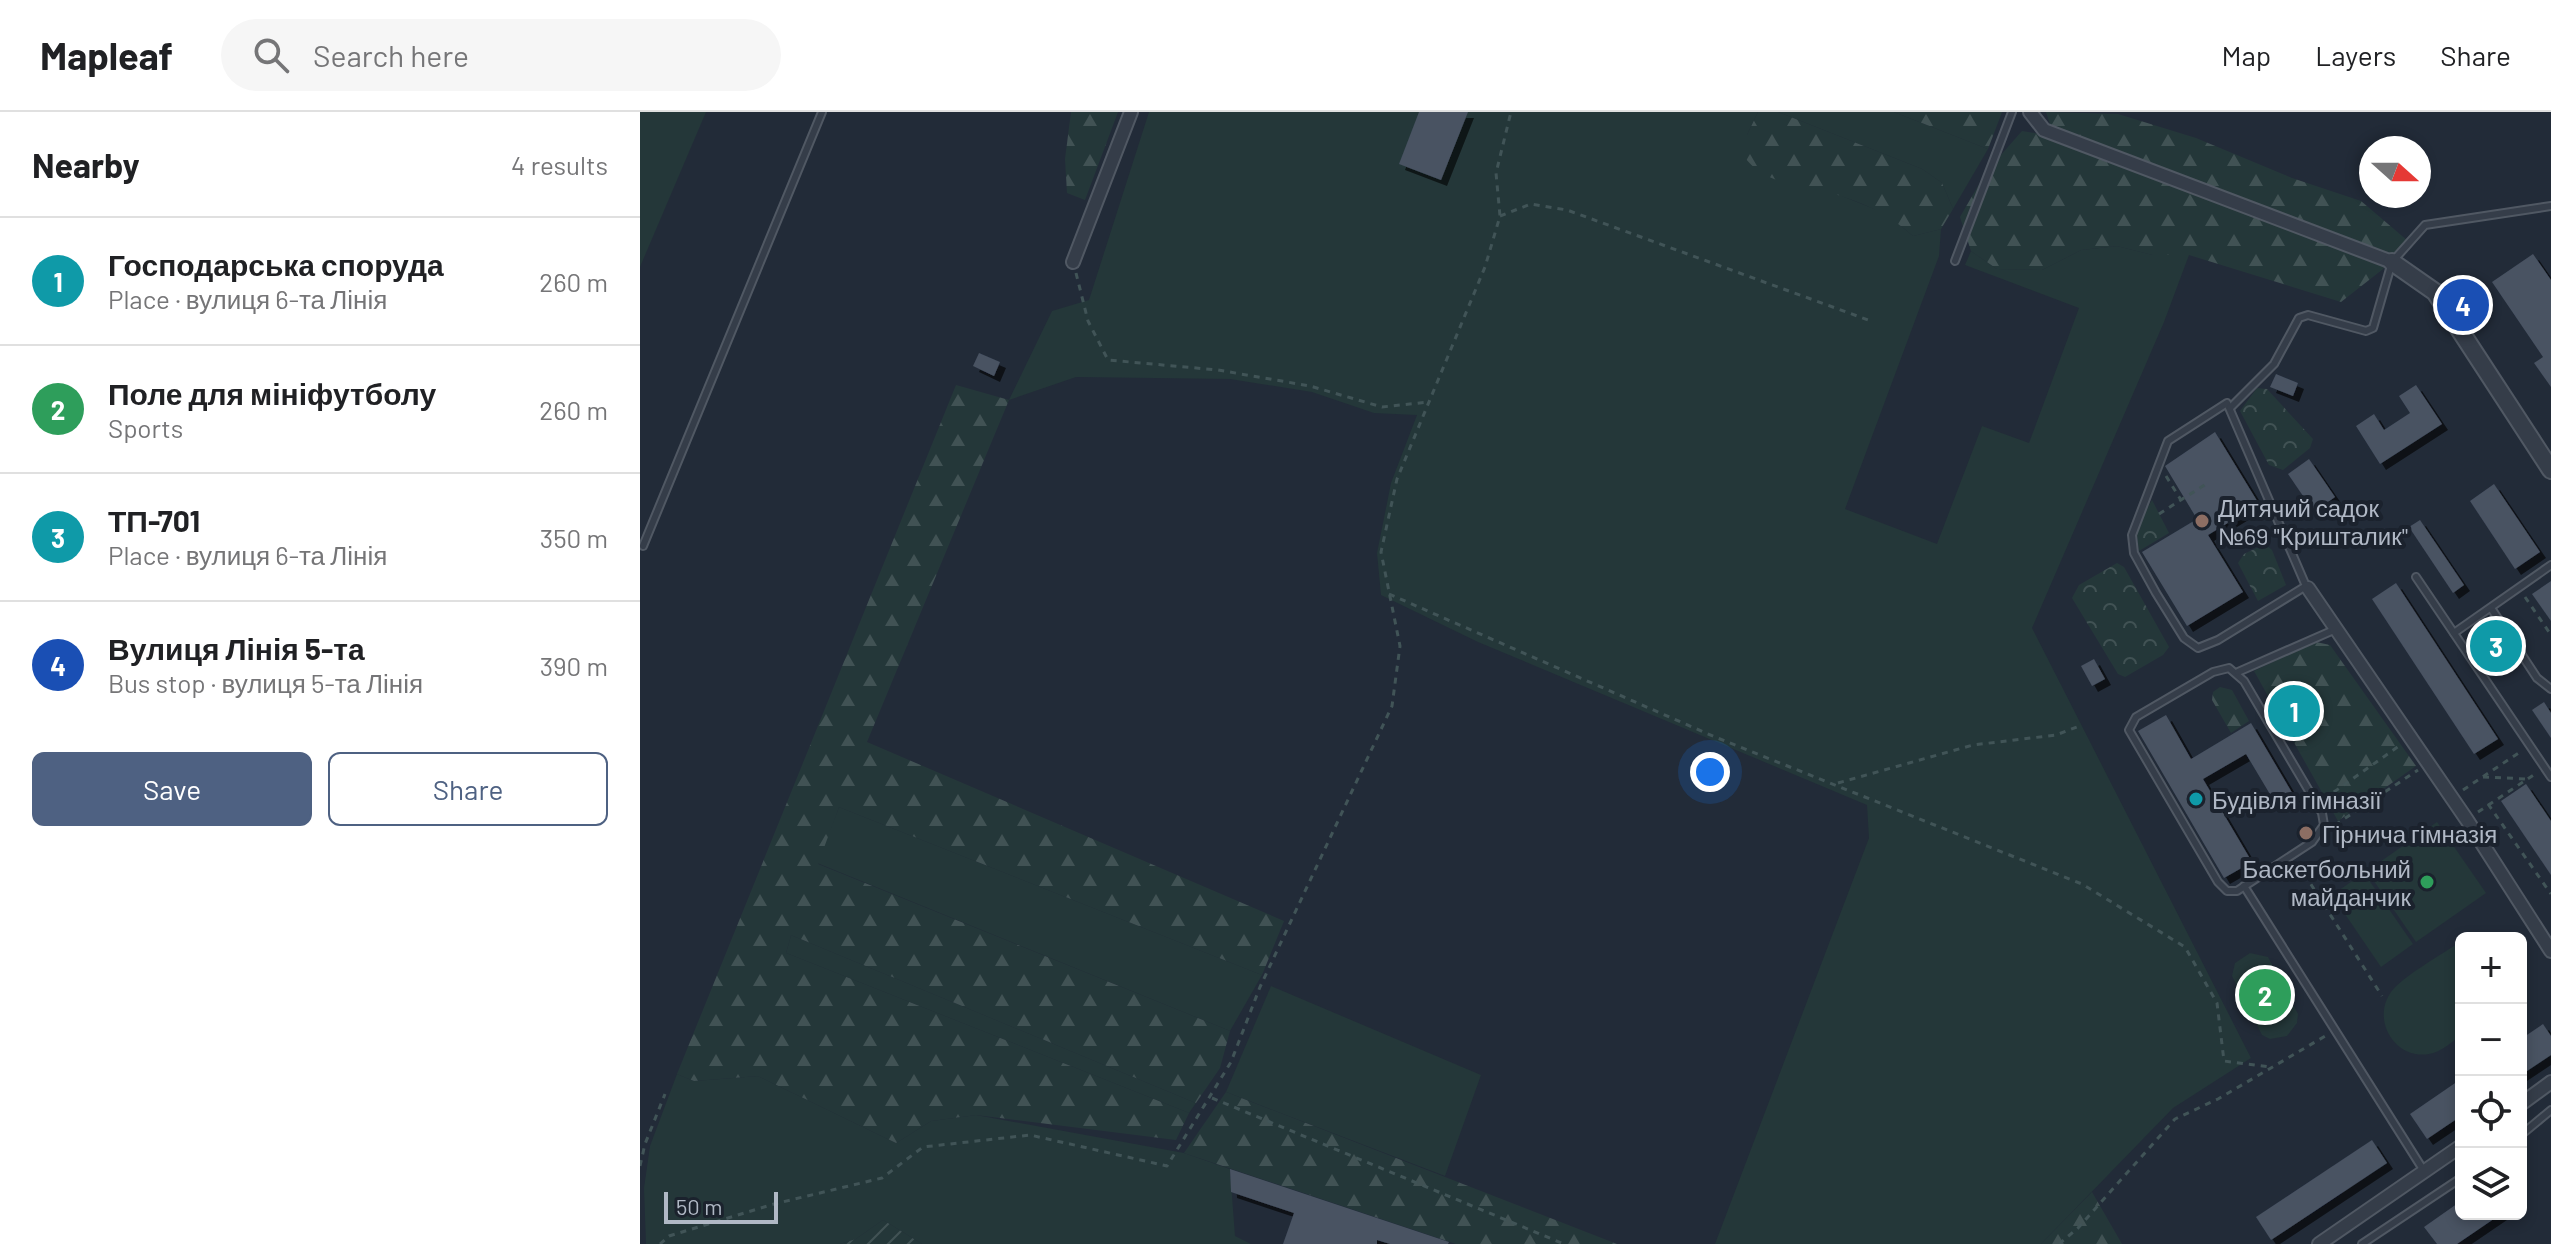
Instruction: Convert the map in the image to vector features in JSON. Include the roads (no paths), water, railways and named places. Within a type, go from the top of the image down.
[{"type":"street","points":[[1073,262],[1131,112]]},
{"type":"street","points":[[2030,112],[2044,130],[2392,262],[2435,292],[2550,467]]},
{"type":"street","points":[[2307,587],[2452,797],[2551,951]]},
{"type":"street","points":[[2527,1100],[2551,1082]]},
{"type":"street","points":[[2319,1244],[2458,1148]]},
{"type":"lane","points":[[643,546],[822,112]]},
{"type":"lane","points":[[1955,261],[2012,112]]},
{"type":"lane","points":[[2230,408],[2274,364],[2299,318],[2308,315],[2366,331],[2373,328],[2392,262],[2425,225],[2551,206]]},
{"type":"lane","points":[[2227,403],[2230,408],[2307,587],[2218,640],[2193,646],[2156,593],[2136,558],[2132,541],[2136,518],[2168,441],[2227,403]]},
{"type":"lane","points":[[2454,633],[2551,565]]},
{"type":"lane","points":[[2416,577],[2551,777]]},
{"type":"lane","points":[[2491,608],[2537,678],[2551,689]]},
{"type":"lane","points":[[2238,672],[2336,629]]},
{"type":"lane","points":[[2229,668],[2238,672],[2317,803],[2324,825],[2312,842],[2244,886],[2227,891],[2218,882],[2128,725],[2213,672],[2229,668]]},
{"type":"lane","points":[[2244,886],[2425,1172]]},
{"type":"lane","points":[[2527,1130],[2551,1110]]},
{"type":"lane","points":[[2362,1244],[2455,1182]]},
{"type":"place","name":"Вулиця Лінія 5-та","points":[[2463,305]]},
{"type":"place","name":"Дитячий садок №69 \"Кришталик\"","points":[[2202,521]]},
{"type":"place","name":"ТП-701","points":[[2496,646]]},
{"type":"place","name":"Господарська споруда","points":[[2294,711]]},
{"type":"place","name":"Будівля гімназії","points":[[2196,799]]},
{"type":"place","name":"Гірнича гімназія","points":[[2306,833]]},
{"type":"place","name":"Баскетбольний майданчик","points":[[2427,882]]},
{"type":"place","name":"Поле для мініфутболу","points":[[2265,995]]}]
